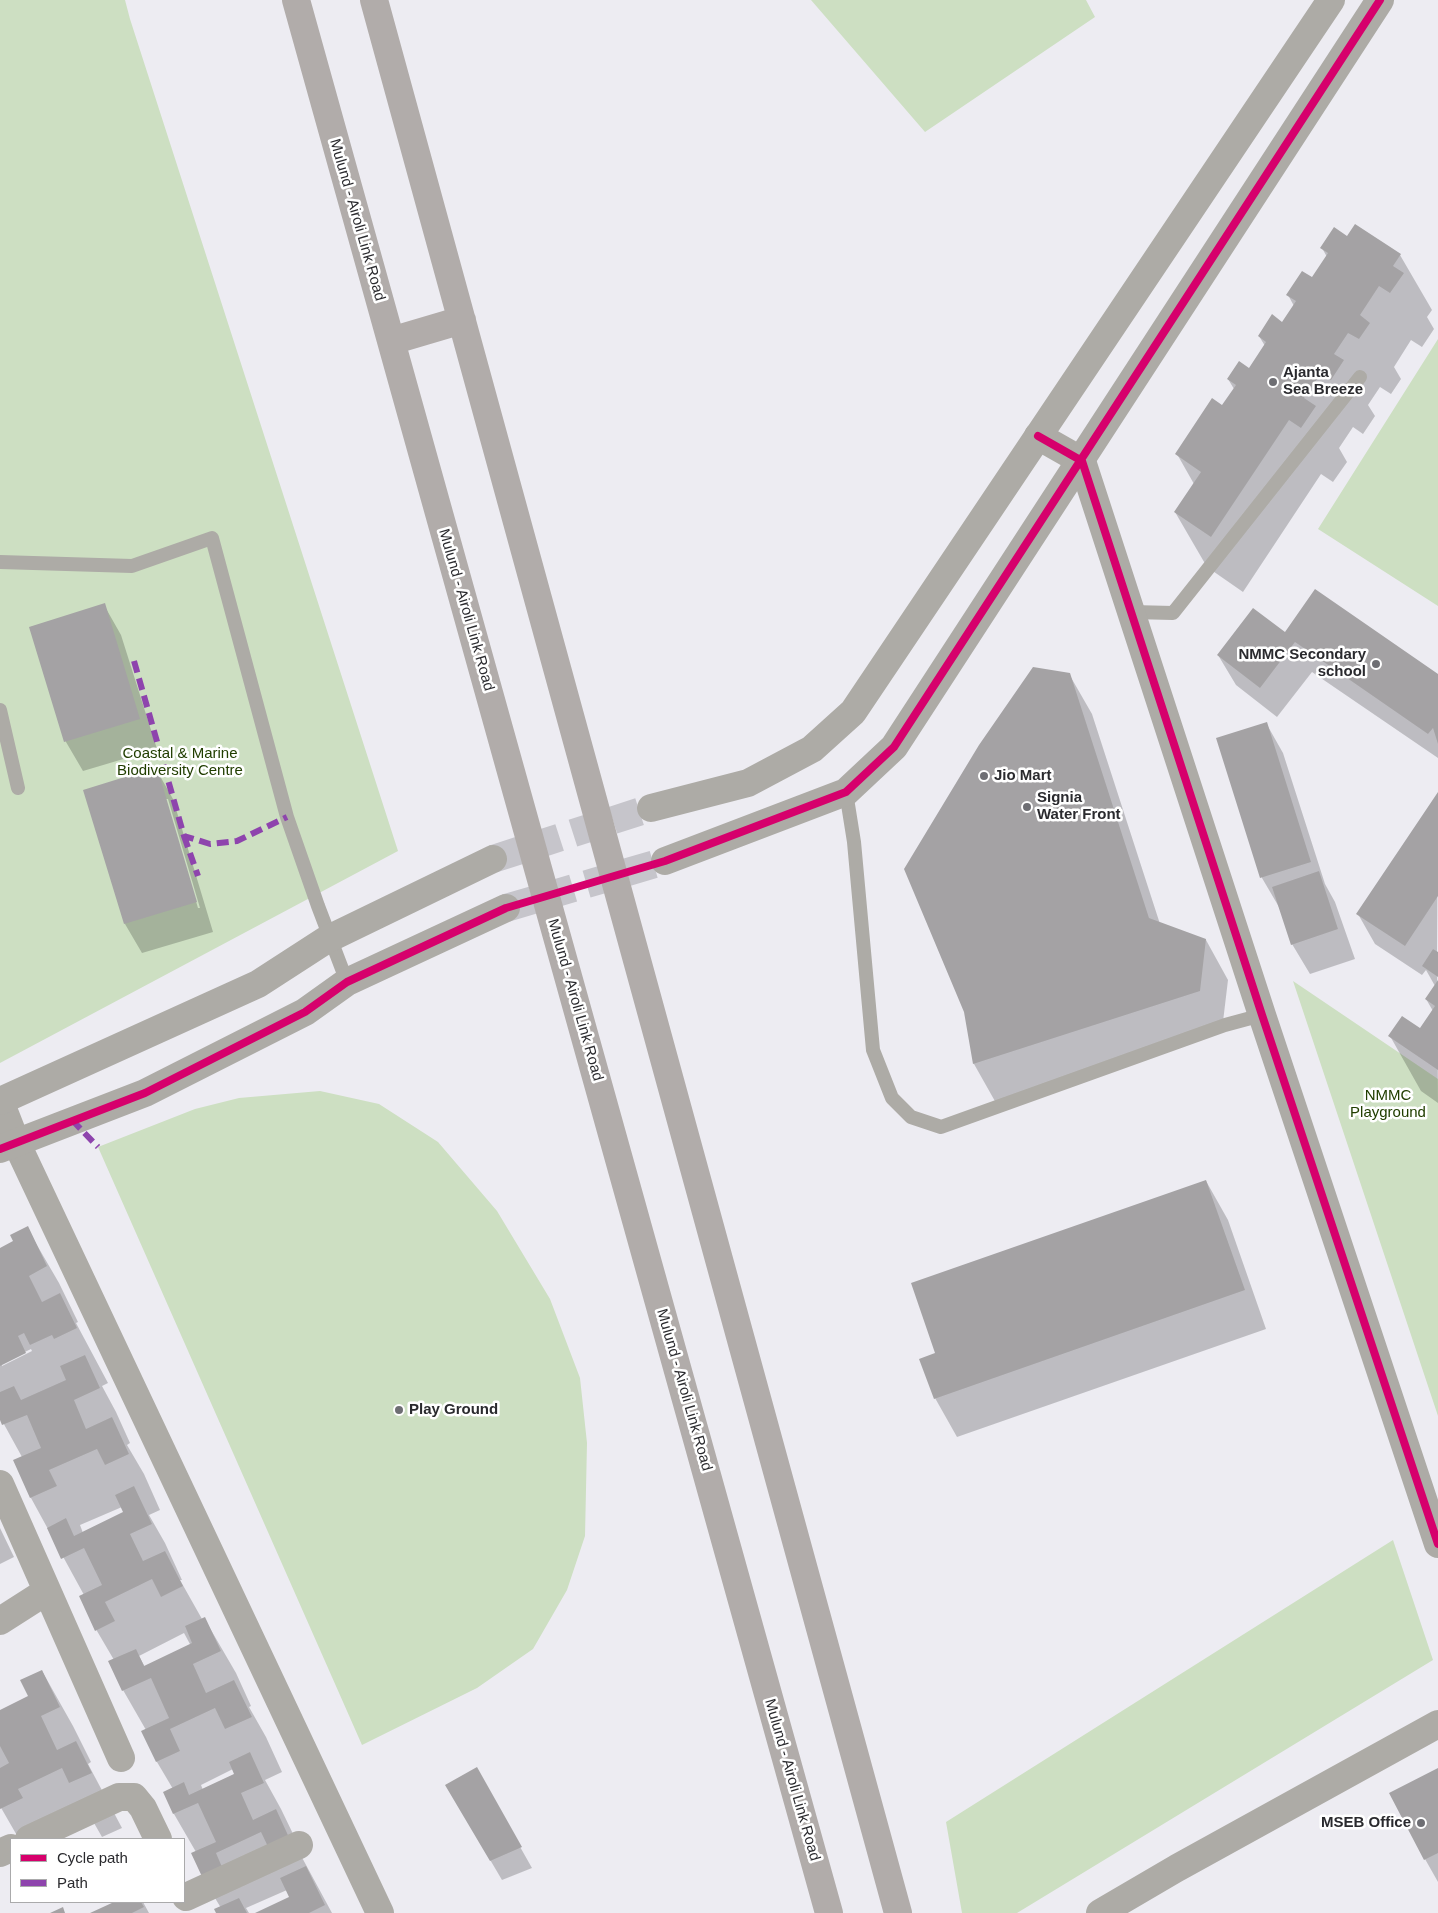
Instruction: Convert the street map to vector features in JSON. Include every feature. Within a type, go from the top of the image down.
[{"type":"main road","name":"Mulund - Airoli Link Road","points":[[296,0],[830,1913]]},
{"type":"main road","points":[[374,0],[898,1913]]},
{"type":"main road","points":[[391,341],[462,320]]},
{"type":"street","points":[[651,808],[748,783],[812,749],[853,712],[1331,0]]},
{"type":"street","points":[[665,861],[846,792],[894,747],[1380,0]]},
{"type":"street","points":[[1038,436],[1082,460],[1262,1015],[1438,1544]]},
{"type":"street","points":[[380,1913],[8,1145],[0,1101],[258,984],[330,938],[493,859]]},
{"type":"street","points":[[8,1145],[145,1093],[305,1012],[347,982],[506,908]]},
{"type":"street","points":[[0,1484],[121,1758]]},
{"type":"street","points":[[0,1621],[47,1591]]},
{"type":"street","points":[[1100,1913],[1177,1868],[1438,1724]]},
{"type":"street","points":[[31,1838],[119,1797],[134,1797],[143,1808],[158,1838]]},
{"type":"street","points":[[188,1901],[299,1844]]},
{"type":"lane","points":[[1132,612],[1173,613],[1360,377]]},
{"type":"lane","points":[[0,562],[132,566],[212,538],[287,817],[347,982]]},
{"type":"lane","points":[[0,710],[18,788]]},
{"type":"lane","points":[[846,792],[854,842],[873,1050],[892,1098],[911,1117],[941,1127],[1225,1025],[1262,1015]]},
{"type":"green space","name":"Coastal & Marine Biodiversity Centre","points":[[0,0],[125,0],[398,851],[0,1063]]},
{"type":"green space","points":[[811,0],[1086,0],[1095,17],[925,132]]},
{"type":"green space","points":[[1438,339],[1438,606],[1318,529]]},
{"type":"green space","name":"NMMC Playground","points":[[1293,981],[1438,1079],[1438,1416]]},
{"type":"green space","name":"Play Ground","points":[[320,1091],[379,1104],[438,1142],[497,1211],[550,1299],[580,1378],[587,1443],[585,1536],[567,1590],[533,1649],[477,1688],[362,1745],[98,1147],[195,1109],[239,1098]]},
{"type":"green space","points":[[1393,1540],[1433,1660],[1017,1913],[962,1913],[946,1822]]},
{"type":"building","name":"Ajanta Sea Breeze","points":[[1355,224],[1401,254],[1393,266],[1404,273],[1390,293],[1379,286],[1360,315],[1370,323],[1359,339],[1348,333],[1334,354],[1344,360],[1331,380],[1321,373],[1304,398],[1316,406],[1301,428],[1289,420],[1211,537],[1174,512],[1201,472],[1175,454],[1212,398],[1222,405],[1236,385],[1227,379],[1239,361],[1249,368],[1266,342],[1258,336],[1272,314],[1282,322],[1296,301],[1286,295],[1302,271],[1312,277],[1328,253],[1320,248],[1334,227],[1347,236]]},
{"type":"building","name":"NMMC Secondary school","points":[[1315,589],[1438,674],[1438,744],[1433,728],[1428,734],[1295,642],[1260,688],[1217,655],[1253,608],[1285,632]]},
{"type":"building","points":[[105,603],[140,719],[64,742],[29,627]]},
{"type":"building","name":"Signia Water Front","points":[[1033,667],[1070,673],[1149,918],[1206,939],[1200,991],[973,1064],[964,1012],[904,869],[979,745]]},
{"type":"building","name":"NMMC Secondary school","points":[[1267,722],[1311,862],[1260,878],[1216,738]]},
{"type":"building","points":[[157,767],[197,902],[124,924],[83,790]]},
{"type":"building","points":[[1438,792],[1438,896],[1405,946],[1356,914]]},
{"type":"building","points":[[1319,871],[1338,929],[1291,945],[1272,887]]},
{"type":"building","points":[[1433,949],[1438,952],[1438,977],[1422,966]]},
{"type":"building","points":[[1438,980],[1438,1070],[1388,1036],[1402,1016],[1420,1028],[1435,1006],[1425,999]]},
{"type":"building","points":[[1206,1180],[1245,1290],[934,1399],[919,1359],[935,1353],[911,1283]]},
{"type":"building","points":[[28,1226],[47,1266],[29,1276],[42,1302],[60,1293],[77,1328],[54,1339],[52,1335],[30,1345],[24,1333],[18,1336],[26,1353],[0,1366],[0,1248],[13,1241],[10,1235]]},
{"type":"building","points":[[85,1355],[100,1388],[74,1400],[86,1429],[112,1417],[129,1454],[105,1465],[97,1449],[49,1470],[57,1486],[30,1498],[13,1460],[41,1448],[27,1415],[2,1425],[0,1420],[0,1392],[14,1386],[21,1400],[66,1380],[60,1366]]},
{"type":"building","points":[[134,1486],[152,1524],[130,1534],[143,1561],[165,1551],[183,1586],[161,1597],[152,1579],[105,1602],[115,1621],[95,1631],[79,1596],[102,1585],[84,1548],[61,1559],[47,1528],[66,1518],[74,1536],[123,1512],[115,1495]]},
{"type":"building","points":[[205,1617],[221,1651],[193,1664],[206,1693],[234,1680],[252,1717],[225,1729],[215,1708],[170,1729],[180,1751],[156,1762],[141,1731],[169,1718],[151,1678],[122,1691],[108,1661],[136,1649],[144,1666],[192,1643],[185,1626]]},
{"type":"building","points":[[42,1670],[60,1707],[41,1716],[57,1750],[76,1741],[92,1773],[69,1783],[62,1768],[18,1789],[23,1798],[0,1809],[0,1768],[9,1763],[0,1746],[0,1710],[28,1696],[20,1680]]},
{"type":"building","points":[[250,1752],[264,1783],[241,1793],[253,1820],[276,1809],[292,1844],[271,1853],[261,1832],[216,1853],[225,1874],[205,1883],[191,1853],[216,1842],[198,1803],[173,1814],[163,1792],[184,1782],[189,1795],[234,1774],[229,1762]]},
{"type":"building","points":[[477,1767],[522,1847],[490,1861],[445,1785]]},
{"type":"building","name":"MSEB Office","points":[[1438,1768],[1438,1853],[1424,1860],[1389,1793]]},
{"type":"building","points":[[306,1866],[325,1905],[309,1913],[255,1913],[289,1897],[280,1878]]},
{"type":"building","points":[[239,1898],[247,1913],[216,1913],[214,1909]]},
{"type":"building","points":[[112,1903],[142,1903],[144,1907],[132,1913],[90,1913]]},
{"type":"building","points":[[63,1907],[65,1913],[50,1913]]},
{"type":"tunnel","points":[[493,859],[651,808]]},
{"type":"tunnel","points":[[506,908],[665,861]]},
{"type":"marked path","points":[[134,661],[184,836],[210,844],[237,841],[287,817]]},
{"type":"marked path","points":[[184,836],[198,876]]},
{"type":"marked path","points":[[72,1120],[98,1147]]},
{"type":"cycle path","points":[[0,1149],[145,1093],[305,1012],[347,982],[506,908],[665,861],[846,792],[894,747],[1380,0]]},
{"type":"cycle path","points":[[1038,436],[1082,461],[1262,1015],[1438,1544]]},
{"type":"place","name":"Ajanta Sea Breeze","points":[[1273,382]]},
{"type":"place","name":"NMMC Secondary school","points":[[1376,664]]},
{"type":"place","name":"Jio Mart","points":[[984,776]]},
{"type":"place","name":"Signia Water Front","points":[[1027,807]]},
{"type":"place","name":"Play Ground","points":[[399,1410]]},
{"type":"place","name":"MSEB Office","points":[[1421,1823]]}]
